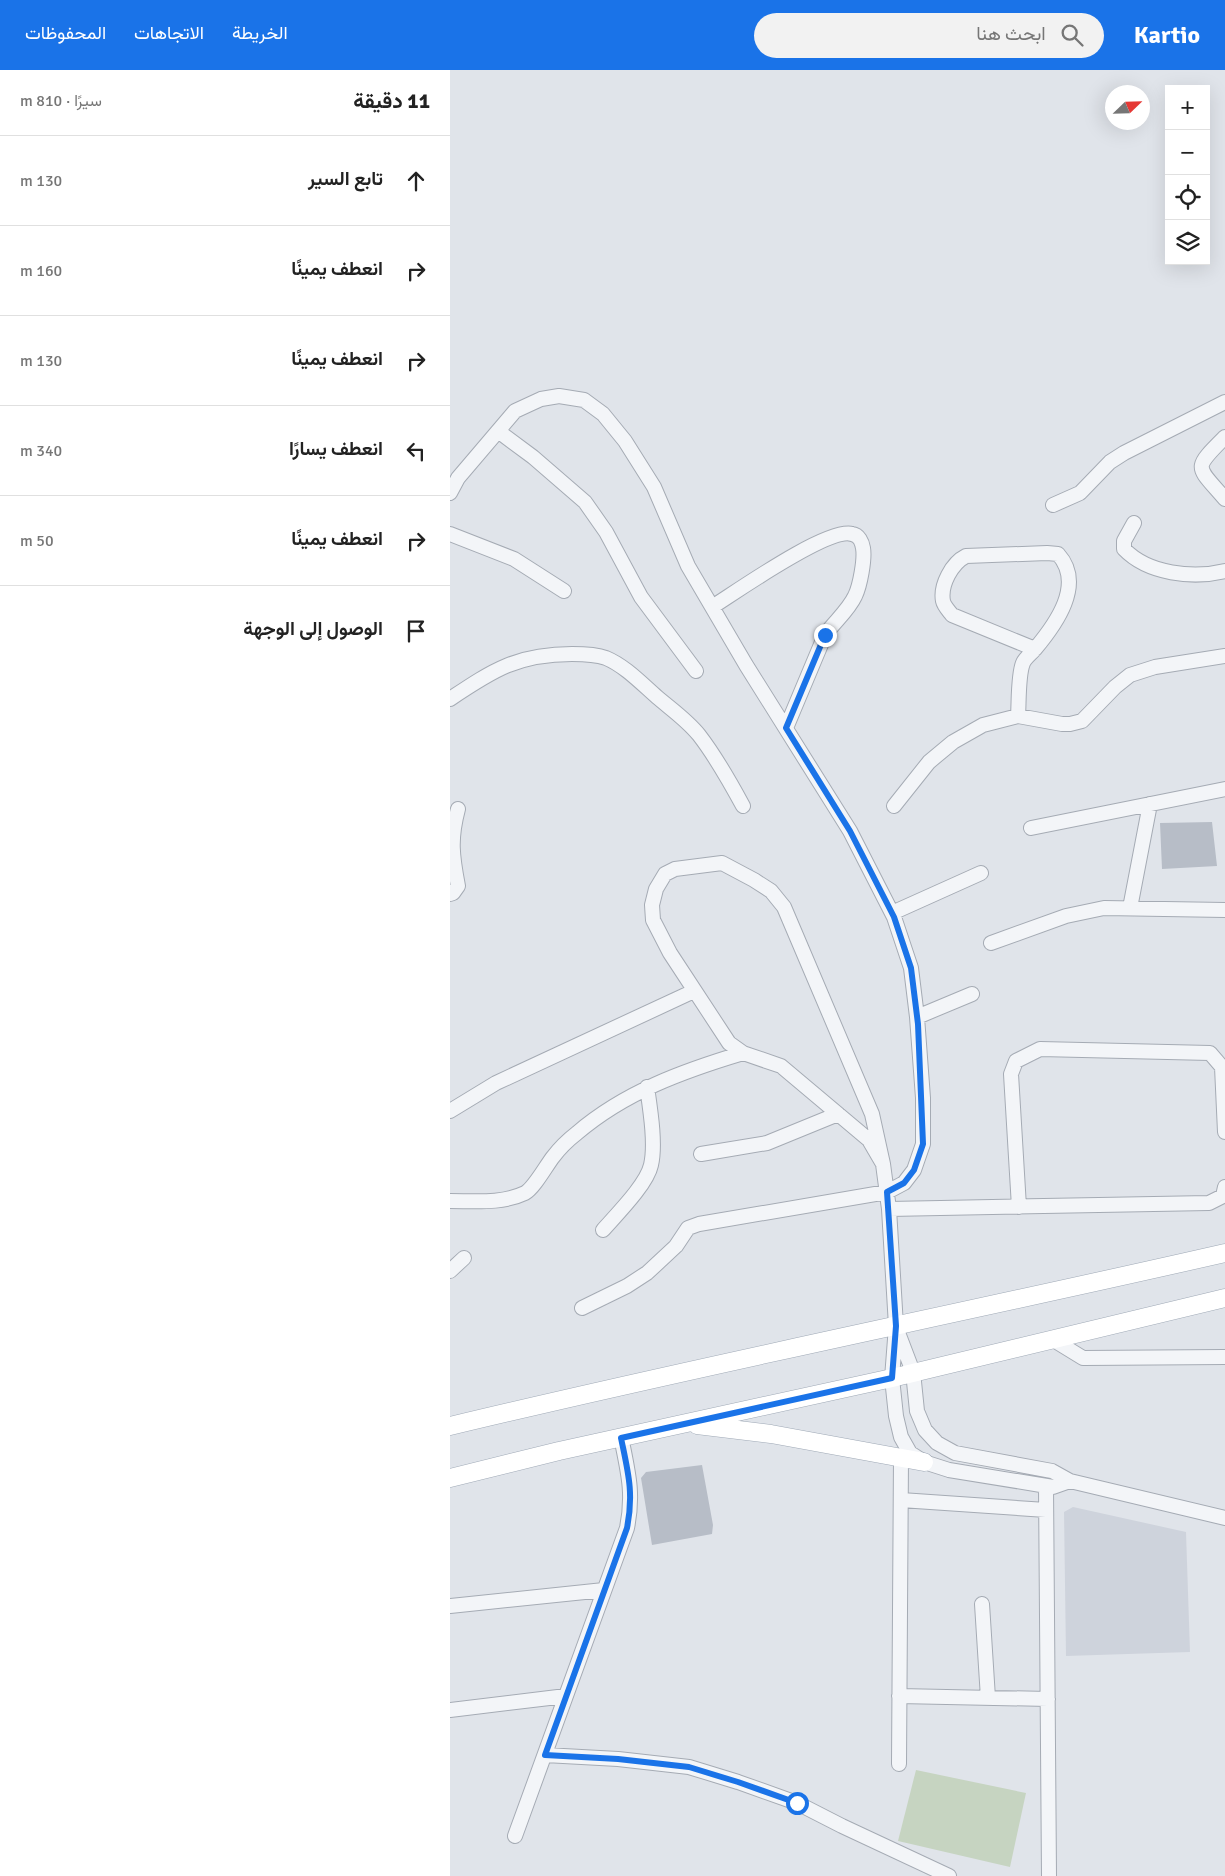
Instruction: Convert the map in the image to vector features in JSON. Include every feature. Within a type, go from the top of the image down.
[{"type":"main road","points":[[450,1426],[545,1403],[1225,1253]]},
{"type":"main road","points":[[450,1478],[892,1378],[1225,1298]]},
{"type":"main road","points":[[684,1424],[771,1434],[924,1462]]},
{"type":"street","points":[[450,493],[458,478],[515,411],[541,399],[559,396],[584,400],[604,414],[625,441],[654,487],[688,566],[850,831],[892,913],[911,968],[917,1016],[923,1144],[914,1170],[904,1183],[887,1192],[699,1224],[688,1228],[676,1246],[647,1273],[627,1286],[582,1308]]},
{"type":"street","points":[[1053,505],[1080,493],[1110,462],[1124,453],[1225,402]]},
{"type":"street","points":[[498,431],[585,502],[606,532],[641,597],[696,671]]},
{"type":"street","points":[[1225,437],[1204,457],[1201,467],[1202,473],[1225,499]]},
{"type":"street","points":[[1134,523],[1124,542],[1124,549],[1132,557],[1170,572],[1194,576],[1225,571]]},
{"type":"street","points":[[712,607],[783,562],[820,542],[845,533],[856,536],[862,543],[864,554],[856,596],[845,612],[833,622],[825,635],[786,728]]},
{"type":"street","points":[[450,534],[514,559],[564,591]]},
{"type":"street","points":[[1018,716],[1023,662],[1035,649],[1066,604],[1068,570],[1064,560],[1058,554],[1047,553],[966,556],[958,560],[946,582],[943,601],[947,610],[952,614],[1035,649]]},
{"type":"street","points":[[450,699],[486,675],[518,661],[554,654],[587,654],[604,657],[619,665],[644,685],[699,735],[726,774],[744,806]]},
{"type":"street","points":[[894,806],[929,762],[952,742],[983,726],[1018,716],[1062,724],[1082,721],[1114,687],[1130,675],[1156,667],[1225,656]]},
{"type":"street","points":[[1032,828],[1225,789]]},
{"type":"street","points":[[1130,908],[1150,804]]},
{"type":"street","points":[[450,894],[458,886],[451,846],[453,824],[458,809]]},
{"type":"street","points":[[883,1164],[869,1140],[781,1066],[743,1053],[728,1043],[670,953],[653,920],[652,905],[656,889],[665,874],[675,869],[722,863],[771,891],[784,907],[872,1114],[883,1164],[889,1209],[896,1326],[892,1378],[896,1416],[901,1437],[910,1453],[924,1462],[950,1470],[1053,1487],[1070,1481]]},
{"type":"street","points":[[892,913],[982,873]]},
{"type":"street","points":[[991,942],[1066,916],[1104,908],[1225,910]]},
{"type":"street","points":[[450,1112],[496,1083],[694,991]]},
{"type":"street","points":[[917,1016],[972,994]]},
{"type":"street","points":[[1019,1207],[1011,1074],[1016,1061],[1040,1049],[1210,1053],[1222,1067],[1225,1132]]},
{"type":"street","points":[[450,1201],[496,1201],[527,1192],[554,1155],[576,1134],[607,1110],[648,1087],[691,1069],[743,1053]]},
{"type":"street","points":[[603,1230],[644,1181],[651,1164],[652,1133],[648,1087]]},
{"type":"street","points":[[701,1154],[767,1142],[838,1114]]},
{"type":"street","points":[[889,1209],[1209,1203],[1223,1196],[1225,1187]]},
{"type":"street","points":[[450,1271],[464,1258]]},
{"type":"street","points":[[896,1326],[913,1372],[917,1411],[925,1430],[937,1443],[955,1453],[1052,1472],[1070,1481],[1225,1518]]},
{"type":"street","points":[[1052,1339],[1083,1358],[1225,1357]]},
{"type":"street","points":[[515,1836],[627,1528],[632,1506],[631,1486],[621,1438]]},
{"type":"street","points":[[898,1764],[901,1458]]},
{"type":"street","points":[[1046,1486],[1050,1876]]},
{"type":"street","points":[[901,1500],[1046,1510]]},
{"type":"street","points":[[450,1606],[604,1590]]},
{"type":"street","points":[[982,1604],[988,1698]]},
{"type":"street","points":[[450,1710],[566,1696]]},
{"type":"street","points":[[899,1696],[1048,1699]]},
{"type":"street","points":[[545,1755],[618,1759],[689,1767],[797,1803],[949,1876]]},
{"type":"shaded area","points":[[1073,1507],[1186,1532],[1190,1652],[1066,1656],[1064,1512]]},
{"type":"green space","points":[[916,1770],[1026,1793],[1010,1867],[898,1841]]},
{"type":"building","points":[[1212,822],[1217,866],[1162,869],[1160,823]]},
{"type":"building","points":[[702,1465],[713,1525],[712,1534],[652,1545],[641,1478],[646,1472]]},
{"type":"route","points":[[797,1803],[689,1767],[618,1759],[545,1755],[627,1528],[632,1506],[631,1486],[621,1438],[892,1378],[896,1326],[887,1192],[904,1183],[914,1170],[923,1144],[918,1024],[911,968],[894,917],[850,831],[786,728],[825,635]]}]
